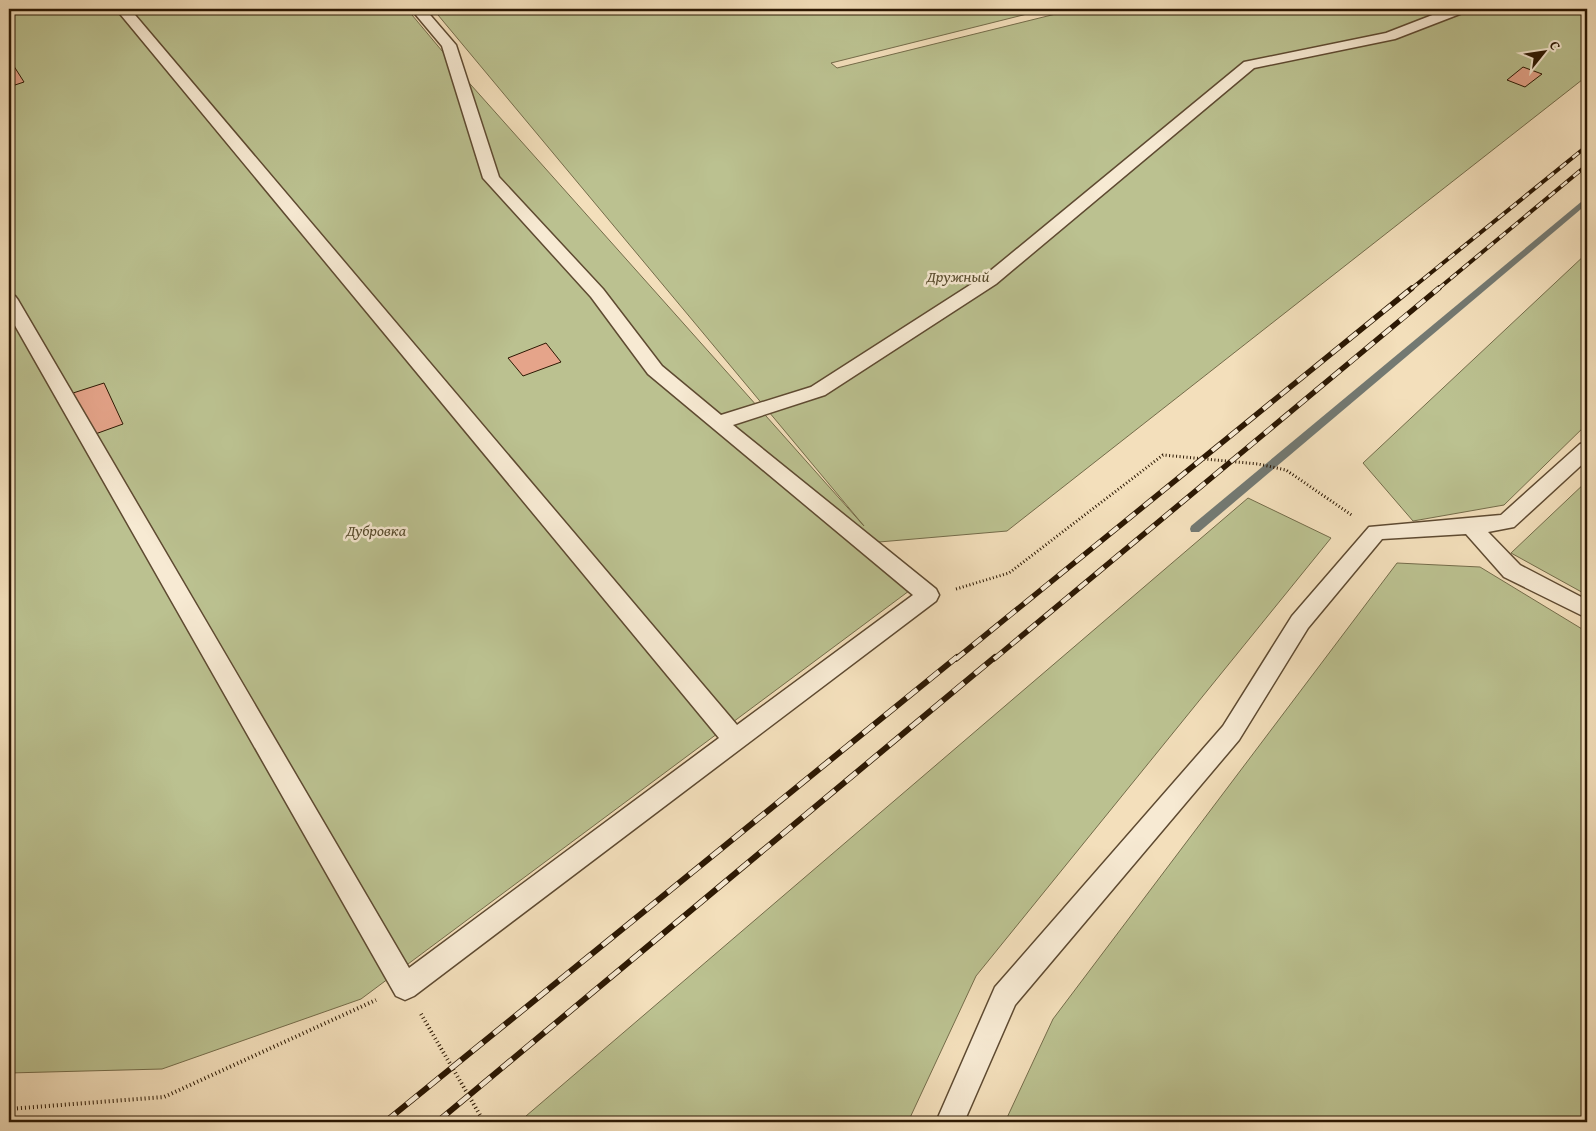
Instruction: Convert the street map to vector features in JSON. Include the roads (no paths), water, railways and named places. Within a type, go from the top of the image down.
[{"type":"lane","points":[[123,9],[735,740]]},
{"type":"lane","points":[[9,300],[405,987],[928,595],[655,370],[597,293],[490,178],[449,45],[418,9]]},
{"type":"lane","points":[[718,423],[818,391],[990,280],[1132,160],[1249,65],[1390,36],[1460,9]]},
{"type":"lane","points":[[1503,9],[1570,9]]},
{"type":"lane","points":[[950,1122],[1005,996],[1231,734],[1300,622],[1376,532],[1507,522],[1587,448]]},
{"type":"lane","points":[[1471,526],[1512,571],[1587,610]]},
{"type":"waterway","points":[[1195,529],[1587,200]]},
{"type":"railway","points":[[1411,289],[1587,146]]},
{"type":"railway","points":[[1438,289],[1587,165]]},
{"type":"railway","points":[[956,659],[1412,288]]},
{"type":"railway","points":[[994,659],[1439,288]]},
{"type":"railway","points":[[385,1122],[957,657]]},
{"type":"railway","points":[[437,1122],[995,657]]},
{"type":"park label","name":"Дружный","points":[[958,276]]},
{"type":"park label","name":"Дубровка","points":[[376,530]]}]
